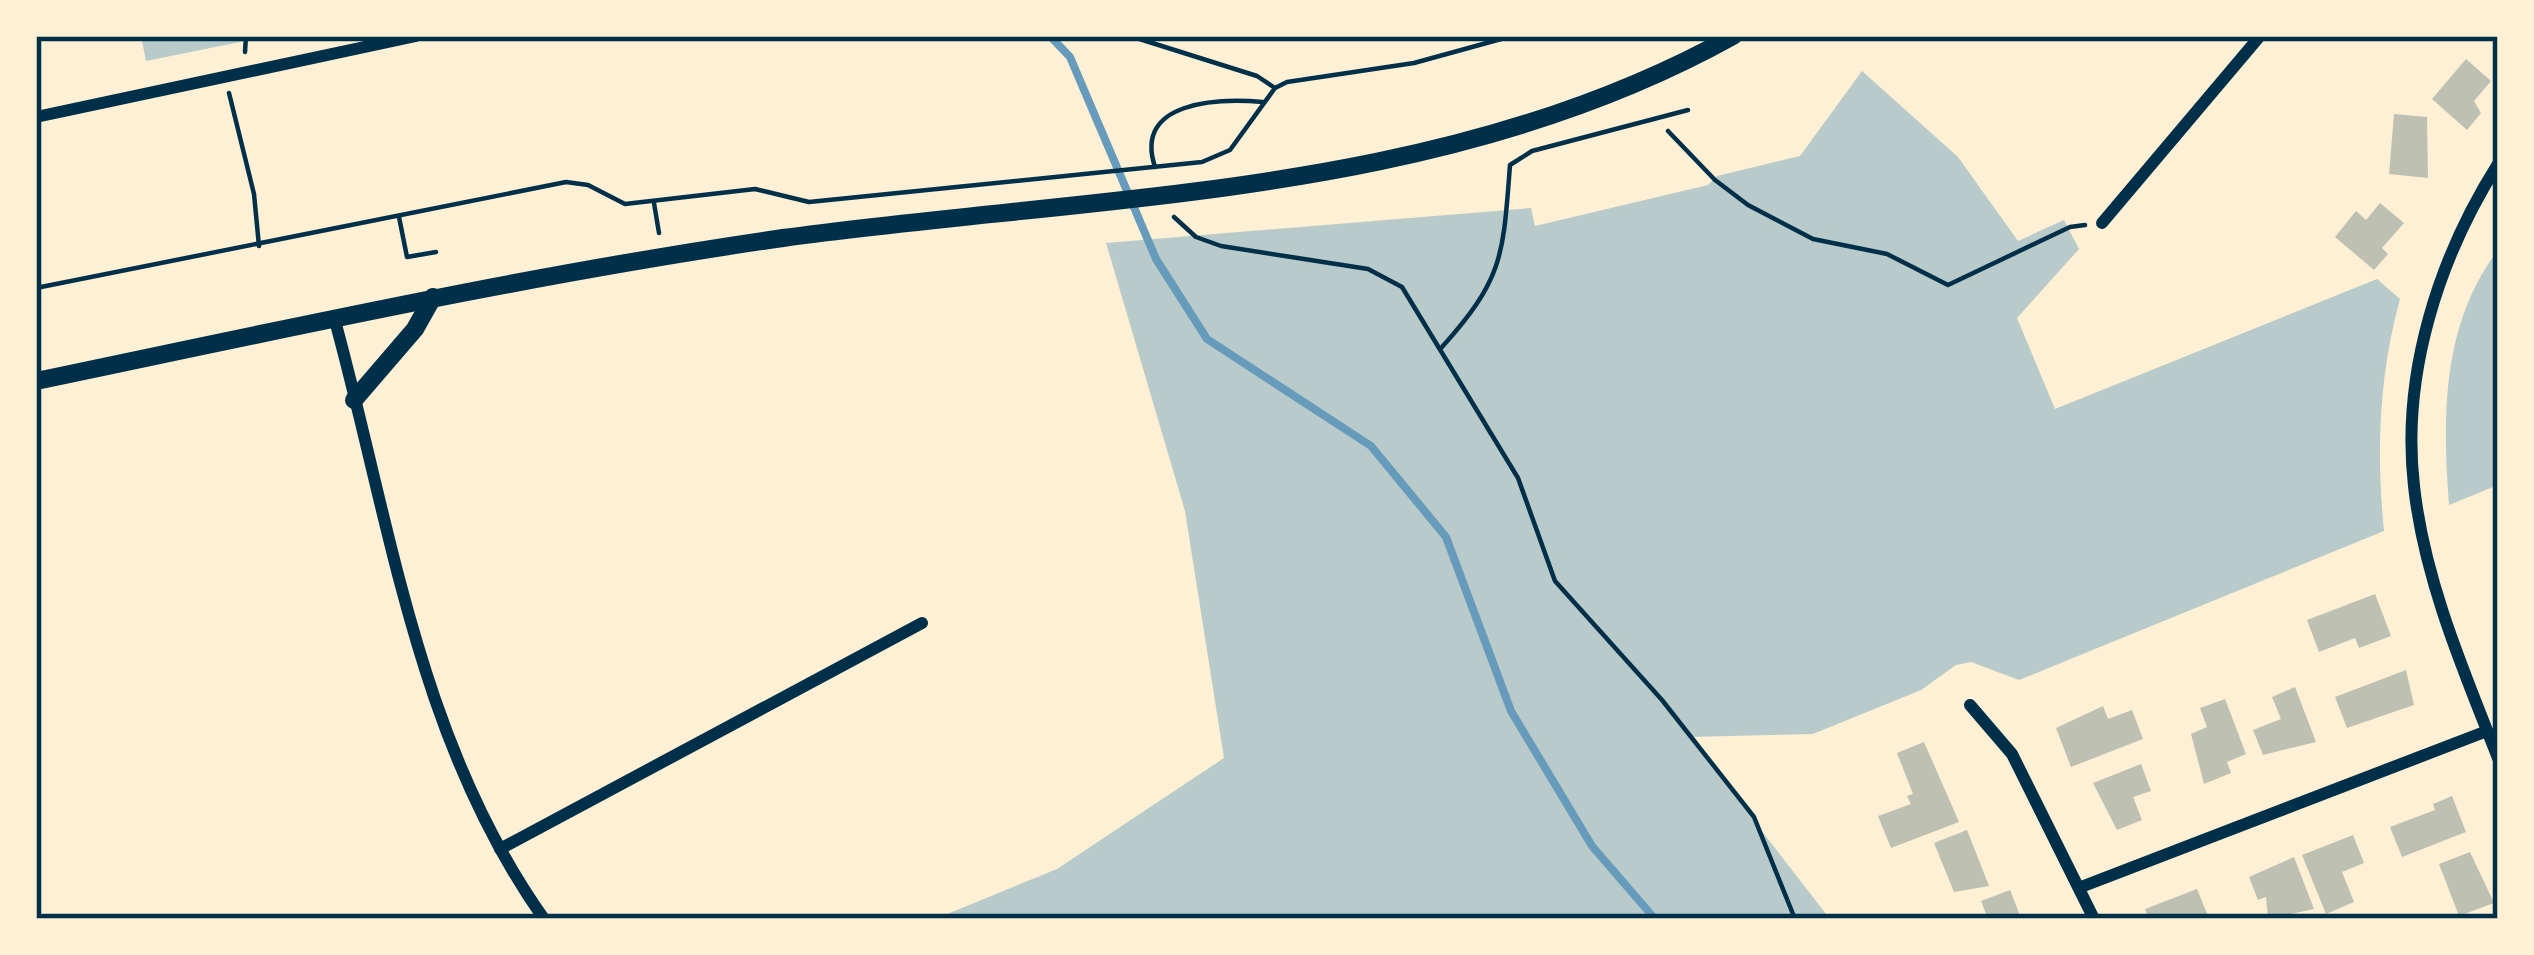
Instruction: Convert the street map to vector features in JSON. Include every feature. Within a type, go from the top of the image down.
[{"type":"main road","points":[[1686,60],[1696,36]]},
{"type":"main road","points":[[36,381],[433,297],[641,259],[1374,165],[1476,141],[1631,89],[1733,36]]},
{"type":"main road","points":[[354,400],[416,329],[433,297]]},
{"type":"street","points":[[36,117],[416,36]]},
{"type":"street","points":[[2102,223],[2260,36]]},
{"type":"street","points":[[2498,164],[2466,214],[2431,302],[2416,399],[2413,485],[2434,579],[2498,758]]},
{"type":"street","points":[[334,317],[418,657],[457,760],[500,848],[544,919]]},
{"type":"street","points":[[500,848],[922,623]]},
{"type":"street","points":[[1970,705],[2012,754],[2094,919]]},
{"type":"street","points":[[2081,887],[2487,731]]},
{"type":"path","points":[[234,54],[247,52],[246,36]]},
{"type":"path","points":[[1130,36],[1257,76],[1275,88],[1414,63],[1513,36]]},
{"type":"path","points":[[228,88],[254,194],[259,246]]},
{"type":"path","points":[[36,289],[573,182],[625,204],[755,189],[808,202],[1202,162],[1230,150],[1275,88]]},
{"type":"path","points":[[1157,172],[1150,151],[1159,120],[1179,108],[1265,102]]},
{"type":"path","points":[[1442,347],[1485,299],[1503,254],[1510,165],[1532,152],[1688,110]]},
{"type":"path","points":[[1668,131],[1715,180],[1748,205],[1813,239],[1887,254],[1948,285],[2070,226],[2102,223]]},
{"type":"path","points":[[653,202],[658,233]]},
{"type":"path","points":[[1171,214],[1196,237],[1221,247],[1369,269],[1402,287],[1518,478],[1555,581],[1662,700],[1754,818],[1795,919]]},
{"type":"path","points":[[399,217],[407,257],[436,252]]},
{"type":"shaded area","points":[[141,36],[263,36],[264,37],[146,61]]},
{"type":"shaded area","points":[[1862,71],[1958,157],[2018,241],[2064,220],[2079,249],[2017,318],[2055,409],[2377,279],[2400,299],[2381,414],[2384,531],[2019,680],[1971,662],[1956,665],[1921,690],[1813,734],[1689,737],[1830,919],[935,919],[1057,869],[1224,758],[1185,511],[1106,243],[1531,208],[1535,226],[1708,185],[1717,176],[1800,156]]},
{"type":"shaded area","points":[[2498,250],[2498,485],[2449,505],[2447,404],[2456,339],[2466,308]]},
{"type":"building","points":[[2466,59],[2491,81],[2474,101],[2481,113],[2467,130],[2432,99]]},
{"type":"building","points":[[2394,114],[2427,117],[2428,178],[2389,174]]},
{"type":"building","points":[[2380,203],[2404,223],[2382,248],[2388,254],[2374,270],[2335,237],[2356,211],[2366,220]]},
{"type":"building","points":[[2375,594],[2391,636],[2359,648],[2355,638],[2319,652],[2307,620]]},
{"type":"building","points":[[2406,670],[2414,705],[2347,728],[2335,697]]},
{"type":"building","points":[[2295,687],[2316,742],[2263,755],[2253,730],[2281,719],[2272,697]]},
{"type":"building","points":[[2225,699],[2246,754],[2227,762],[2231,773],[2204,784],[2191,734],[2207,727],[2200,708]]},
{"type":"building","points":[[2103,706],[2108,719],[2132,710],[2143,739],[2071,767],[2056,728]]},
{"type":"building","points":[[1924,742],[1959,822],[1891,848],[1878,816],[1911,804],[1907,796],[1913,794],[1897,753]]},
{"type":"building","points":[[2141,764],[2151,791],[2133,797],[2142,820],[2117,830],[2093,783]]},
{"type":"building","points":[[2452,796],[2466,832],[2402,857],[2390,827],[2435,810],[2433,804]]},
{"type":"building","points":[[1967,830],[1989,886],[1954,892],[1934,843]]},
{"type":"building","points":[[2353,835],[2364,863],[2342,872],[2354,902],[2326,914],[2302,855]]},
{"type":"building","points":[[2470,852],[2494,903],[2459,916],[2439,864]]},
{"type":"building","points":[[2294,857],[2314,909],[2268,919],[2266,897],[2258,900],[2249,877]]},
{"type":"building","points":[[2197,889],[2208,916],[2149,919],[2145,909]]},
{"type":"building","points":[[2010,890],[2021,918],[2032,914],[2034,919],[1988,919],[1981,901]]},
{"type":"waterway","points":[[1050,36],[1070,57],[1156,259],[1207,339],[1371,446],[1446,537],[1511,711],[1592,846],[1655,919]]}]
